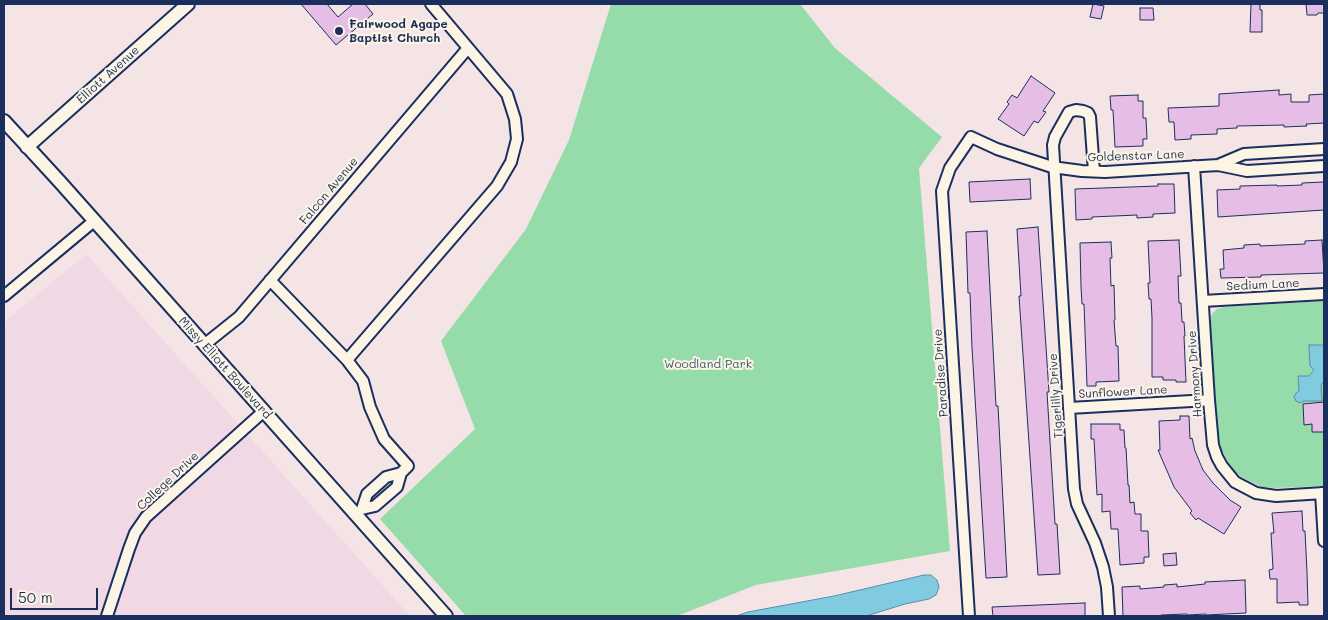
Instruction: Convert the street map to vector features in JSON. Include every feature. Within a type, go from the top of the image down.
[{"type":"street","name":"Elliott Avenue","points":[[27,147],[188,4]]},
{"type":"street","points":[[347,360],[497,186],[511,162],[517,139],[515,119],[507,94],[431,4]]},
{"type":"street","name":"Falcon Avenue","points":[[204,344],[239,317],[468,48]]},
{"type":"street","name":"Tigerlilly Drive","points":[[1094,171],[1090,117],[1088,113],[1083,111],[1076,110],[1070,112],[1055,136],[1053,145],[1074,489],[1077,504],[1101,556],[1106,577],[1109,616]]},
{"type":"street","name":"Missy Elliott Boulevard","points":[[4,121],[264,411],[358,512],[446,616]]},
{"type":"street","name":"Goldenstar Lane","points":[[971,137],[997,149],[1055,168],[1094,171],[1218,165],[1247,171],[1324,166]]},
{"type":"street","name":"Paradise Drive","points":[[969,616],[942,191],[950,168],[971,137]]},
{"type":"street","name":"Goldenstar Lane","points":[[1218,165],[1244,154],[1324,149]]},
{"type":"street","name":"Harmony Drive","points":[[1194,166],[1209,400],[1213,444],[1217,457],[1236,482],[1256,494],[1276,496],[1323,493]]},
{"type":"street","points":[[4,296],[94,221]]},
{"type":"street","points":[[270,280],[347,360],[363,381],[370,407],[384,438],[405,470],[386,477],[367,494],[358,512]]},
{"type":"street","name":"Sedium Lane","points":[[1203,301],[1324,294]]},
{"type":"street","name":"Sunflower Lane","points":[[1069,408],[1209,400]]},
{"type":"street","name":"College Drive","points":[[107,616],[128,549],[135,533],[146,517],[264,411]]},
{"type":"street","points":[[1323,493],[1324,541]]},
{"type":"shaded area","points":[[86,254],[410,616],[4,616],[4,322]]},
{"type":"green space","name":"Woodland Park","points":[[611,4],[800,4],[835,48],[942,137],[919,168],[950,551],[756,585],[677,616],[466,616],[380,519],[475,429],[441,341],[526,229],[569,140]]},
{"type":"green space","points":[[1324,301],[1324,486],[1262,487],[1240,476],[1232,469],[1221,449],[1218,437],[1210,321],[1212,314],[1217,309],[1223,307]]},
{"type":"water","points":[[1309,345],[1324,345],[1324,382],[1321,385],[1322,401],[1304,401],[1300,403],[1294,397],[1299,391],[1298,376],[1309,376],[1314,370],[1310,366]]},
{"type":"water","points":[[931,575],[937,580],[939,587],[936,595],[929,599],[866,616],[736,616],[748,612],[834,596]]},
{"type":"building","name":"Fairwood Agape Baptist Church","points":[[301,4],[327,4],[338,17],[353,4],[365,4],[373,14],[336,45]]},
{"type":"building","points":[[1093,4],[1104,6],[1101,19],[1090,17]]},
{"type":"building","points":[[1251,4],[1260,4],[1260,10],[1262,10],[1262,32],[1250,32]]},
{"type":"building","points":[[1306,4],[1324,4],[1324,13],[1307,15]]},
{"type":"building","points":[[1140,8],[1153,8],[1154,20],[1140,20]]},
{"type":"building","points":[[1031,76],[1055,93],[1043,111],[1046,112],[1038,123],[1034,121],[1024,136],[998,119],[1009,104],[1007,102],[1012,95],[1017,98]]},
{"type":"building","points":[[1279,90],[1279,95],[1291,94],[1291,102],[1309,102],[1309,95],[1324,94],[1324,123],[1284,127],[1284,125],[1237,126],[1237,128],[1217,129],[1217,134],[1191,135],[1191,139],[1175,140],[1174,122],[1169,122],[1168,108],[1219,106],[1219,94]]},
{"type":"building","points":[[1138,95],[1138,101],[1143,101],[1143,118],[1146,118],[1147,139],[1143,139],[1143,146],[1115,147],[1113,110],[1111,110],[1110,96]]},
{"type":"building","points":[[1030,179],[1031,199],[970,202],[969,182]]},
{"type":"building","points":[[1324,182],[1324,210],[1218,217],[1217,190],[1240,189],[1240,186],[1302,185],[1302,183]]},
{"type":"building","points":[[1158,184],[1174,184],[1175,213],[1153,214],[1153,217],[1137,218],[1137,215],[1092,217],[1092,219],[1076,220],[1075,189],[1158,186]]},
{"type":"building","points":[[1038,227],[1049,392],[1047,392],[1055,524],[1057,524],[1060,574],[1038,575],[1019,296],[1021,296],[1017,229]]},
{"type":"building","points":[[987,231],[1007,577],[986,578],[970,293],[968,293],[966,232]]},
{"type":"building","points":[[1179,240],[1181,276],[1178,276],[1179,303],[1181,303],[1182,322],[1184,322],[1186,382],[1163,380],[1163,377],[1152,377],[1152,318],[1148,283],[1150,283],[1148,241]]},
{"type":"building","points":[[1322,240],[1324,273],[1221,278],[1220,269],[1224,269],[1223,250],[1244,248],[1244,245],[1305,244],[1305,241]]},
{"type":"building","points":[[1111,242],[1111,286],[1114,285],[1114,320],[1116,346],[1118,346],[1119,381],[1096,382],[1096,386],[1087,386],[1080,243]]},
{"type":"building","points":[[1324,402],[1324,432],[1312,432],[1312,424],[1304,425],[1303,404]]},
{"type":"building","points":[[1180,416],[1189,416],[1190,439],[1192,438],[1203,470],[1230,500],[1241,507],[1224,534],[1198,518],[1196,520],[1190,513],[1192,511],[1174,487],[1158,450],[1160,450],[1159,421],[1180,420]]},
{"type":"building","points":[[1091,424],[1120,424],[1120,430],[1124,430],[1130,503],[1134,502],[1135,514],[1141,514],[1141,531],[1148,531],[1149,557],[1144,557],[1144,563],[1120,565],[1118,529],[1111,529],[1110,511],[1102,512],[1102,494],[1097,495],[1094,439],[1091,439]]},
{"type":"building","points":[[1302,511],[1303,531],[1305,531],[1308,605],[1299,605],[1299,602],[1277,603],[1277,579],[1270,579],[1269,570],[1273,569],[1271,533],[1274,533],[1272,513]]},
{"type":"building","points":[[1176,553],[1177,565],[1164,566],[1163,554]]},
{"type":"building","points":[[1245,580],[1246,613],[1123,616],[1122,587],[1140,586],[1140,589],[1177,584],[1177,587],[1205,584],[1205,582]]},
{"type":"building","points":[[1085,603],[1085,616],[993,616],[992,607]]},
{"type":"place","name":"Fairwood Agape Baptist Church","points":[[339,31]]}]
